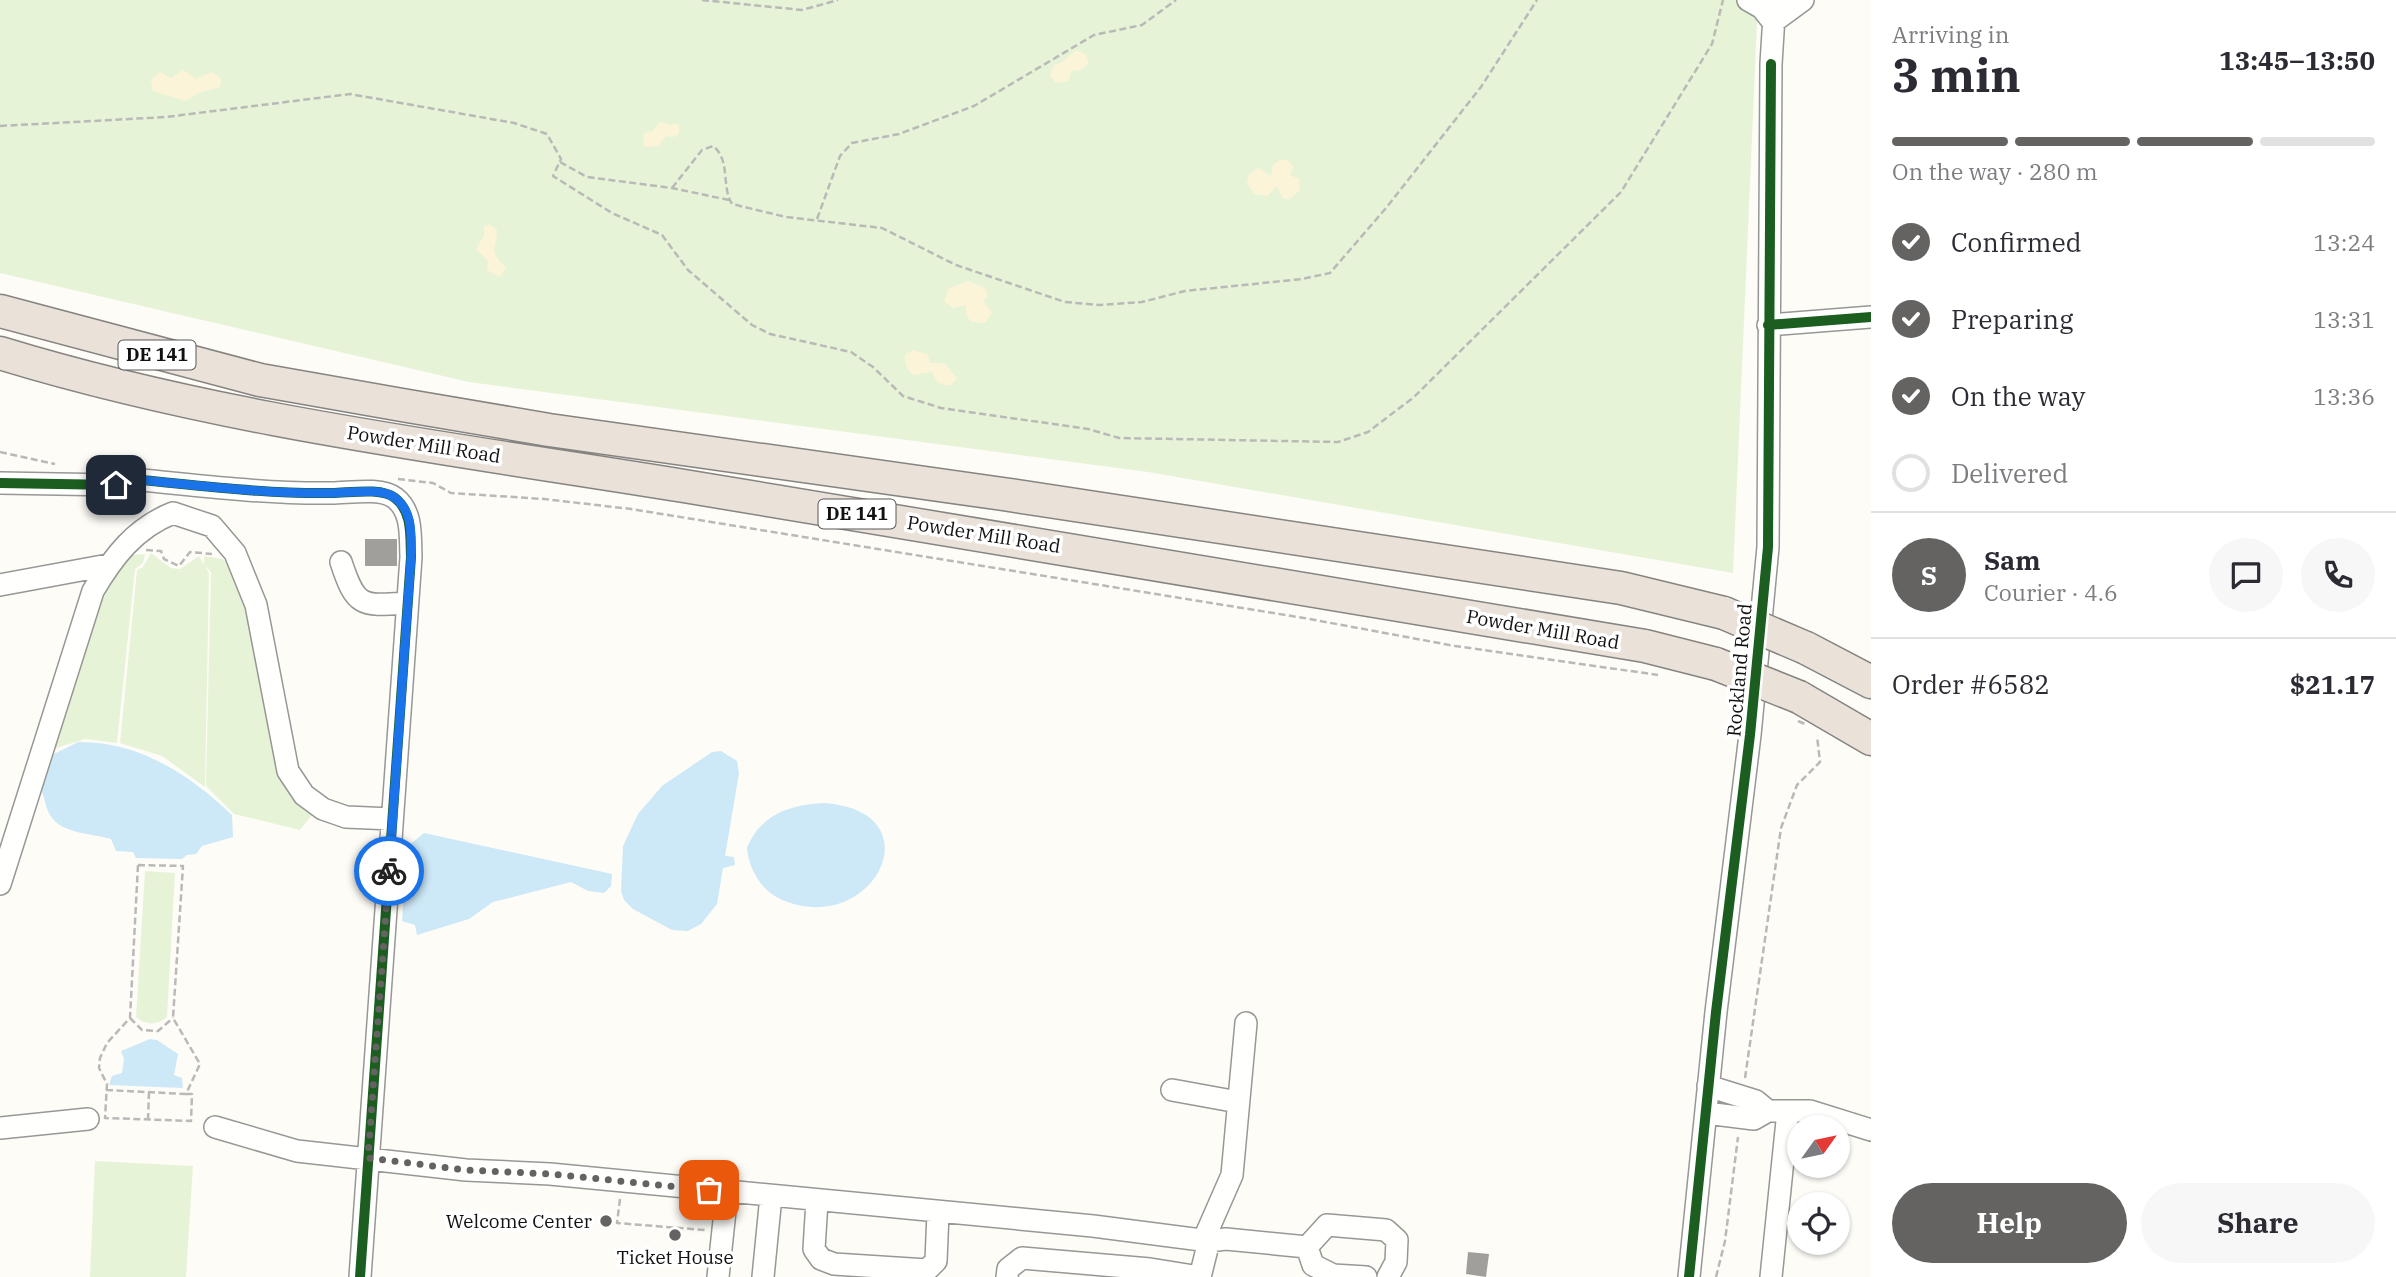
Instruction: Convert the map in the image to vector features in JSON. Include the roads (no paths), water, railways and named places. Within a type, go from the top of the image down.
[{"type":"highway","name":"Powder Mill Road","points":[[0,312],[260,380],[401,405],[549,430],[1003,494],[1621,588],[1724,613],[1806,648],[1871,682]]},
{"type":"highway","name":"Powder Mill Road","points":[[0,353],[158,394],[393,440],[1041,544],[1645,646],[1716,664],[1802,711],[1871,739]]},
{"type":"street","points":[[1748,0],[1762,8],[1773,22],[1803,0]]},
{"type":"street","name":"Rockland Road","points":[[1689,1277],[1751,735],[1768,547],[1768,325],[1775,0]]},
{"type":"street","points":[[1768,325],[1871,317]]},
{"type":"street","points":[[0,483],[116,485],[141,480],[301,494],[374,493],[394,496],[404,508],[410,523],[407,603],[360,1277]]},
{"type":"street","points":[[0,884],[93,591],[113,559],[150,522],[173,513],[212,526],[238,561],[256,605],[288,771],[304,795],[323,809],[346,817],[392,819]]},
{"type":"street","points":[[0,585],[113,559]]},
{"type":"street","points":[[341,562],[350,589],[361,601],[374,605],[407,603]]},
{"type":"street","points":[[1007,1277],[1008,1269],[1022,1258],[1200,1277],[1209,1241],[1207,1232],[1231,1175],[1246,1023]]},
{"type":"street","points":[[1709,1086],[1754,1119],[1778,1111],[1810,1111],[1871,1130]]},
{"type":"street","points":[[1172,1090],[1238,1102]]},
{"type":"street","points":[[1706,1113],[1741,1107]]},
{"type":"street","points":[[1771,1277],[1778,1111]]},
{"type":"street","points":[[0,1128],[88,1119]]},
{"type":"street","points":[[215,1127],[297,1151],[466,1170],[622,1181],[1093,1226],[1209,1241],[1226,1239],[1307,1247]]},
{"type":"street","points":[[718,1277],[727,1192]]},
{"type":"street","points":[[763,1277],[771,1196]]},
{"type":"street","points":[[817,1201],[814,1249],[821,1259],[834,1264],[927,1270],[936,1261],[938,1213]]},
{"type":"street","points":[[1307,1247],[1327,1225],[1386,1230],[1397,1240],[1396,1262],[1388,1277]]},
{"type":"street","points":[[1307,1247],[1313,1265],[1333,1275],[1366,1277]]},
{"type":"water","points":[[78,742],[121,747],[142,754],[180,774],[232,815],[233,837],[202,846],[196,854],[182,859],[136,858],[133,852],[116,851],[111,839],[61,826],[50,815],[37,784],[46,758]]},
{"type":"water","points":[[721,751],[737,761],[739,773],[725,856],[734,857],[735,865],[723,868],[717,904],[701,924],[688,931],[672,930],[633,909],[624,900],[621,891],[623,846],[638,814],[662,786],[712,752]]},
{"type":"water","points":[[824,803],[858,811],[878,827],[885,847],[880,868],[866,887],[845,902],[817,907],[785,901],[770,893],[758,880],[747,848],[753,836],[769,819],[788,809]]},
{"type":"water","points":[[424,833],[612,874],[611,886],[604,893],[588,891],[571,882],[493,902],[469,919],[417,935],[415,925],[402,921],[407,847]]},
{"type":"water","points":[[150,1039],[157,1040],[178,1054],[174,1075],[182,1078],[183,1088],[109,1085],[112,1076],[122,1073],[124,1059],[121,1051]]},
{"type":"place","name":"Welcome Center","points":[[606,1221]]},
{"type":"place","name":"Ticket House","points":[[675,1235]]}]
